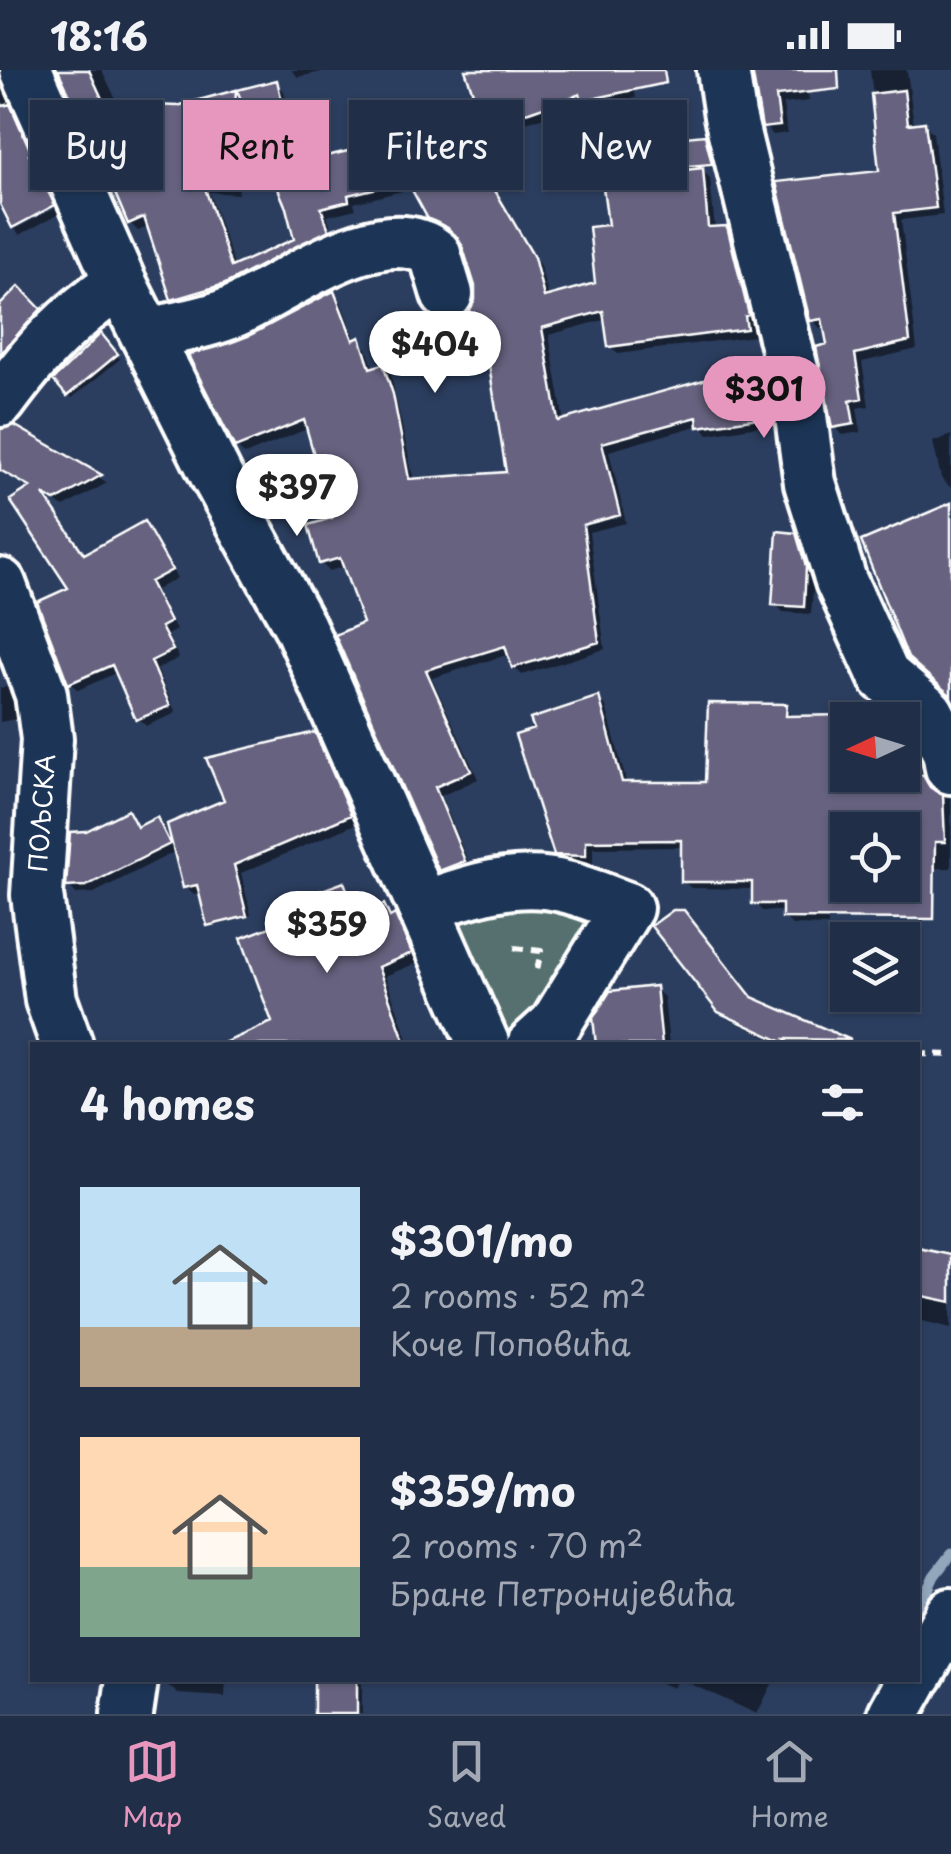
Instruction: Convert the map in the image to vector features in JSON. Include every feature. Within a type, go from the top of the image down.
[{"type":"street","points":[[26,70],[120,282],[217,477],[300,627],[483,1042]]},
{"type":"street","points":[[723,70],[730,116],[798,394],[810,483],[841,582],[884,676],[928,713],[948,751],[951,768]]},
{"type":"street","points":[[148,334],[236,311],[339,258],[394,240],[418,244],[435,254],[447,294]]},
{"type":"street","points":[[0,401],[30,360],[71,316],[120,282]]},
{"type":"street","name":"ПОЉСКА","points":[[0,584],[41,694],[47,739],[37,895],[51,1000],[66,1042]]},
{"type":"street","points":[[426,906],[476,888],[528,883],[564,886],[627,908],[555,1025],[537,1042]]},
{"type":"street","points":[[920,1669],[951,1614]]},
{"type":"street","points":[[127,1714],[132,1682]]},
{"type":"street","points":[[894,1714],[913,1682]]},
{"type":"path","points":[[920,1054],[951,1055]]},
{"type":"green space","points":[[512,897],[598,919],[516,1042],[499,1040],[447,916]]},
{"type":"building","points":[[58,70],[89,70],[103,100],[72,100]]},
{"type":"building","points":[[465,70],[664,70],[666,83],[587,100],[582,100],[580,94],[563,100],[543,100],[543,107],[523,113],[523,100],[475,100]]},
{"type":"building","points":[[752,70],[838,70],[839,89],[776,96],[780,126],[762,128]]},
{"type":"building","points":[[277,80],[282,100],[241,100],[237,90]]},
{"type":"building","points":[[236,90],[235,100],[199,100]]},
{"type":"building","points":[[904,90],[908,124],[925,122],[936,208],[894,213],[910,341],[855,354],[862,398],[850,401],[854,424],[832,428],[816,347],[827,344],[822,319],[810,321],[776,182],[879,171],[871,94]]},
{"type":"building","points":[[0,101],[3,106],[10,104],[30,149],[30,190],[47,190],[55,205],[12,228],[0,204]]},
{"type":"building","points":[[183,104],[183,190],[206,190],[231,267],[294,239],[279,190],[329,190],[329,155],[349,151],[349,190],[369,190],[348,195],[349,201],[321,208],[329,230],[225,284],[171,300],[144,217],[128,224],[114,191],[163,190],[163,105]]},
{"type":"building","points":[[705,135],[712,164],[687,166],[687,137]]},
{"type":"building","points":[[703,168],[708,227],[727,226],[749,315],[745,316],[747,329],[608,347],[603,311],[542,328],[558,421],[753,366],[756,387],[766,386],[772,416],[698,427],[697,417],[602,443],[620,515],[583,525],[599,642],[512,668],[505,646],[426,670],[471,771],[435,787],[465,861],[439,871],[335,635],[363,623],[340,558],[319,564],[308,525],[332,518],[304,420],[235,448],[188,355],[248,336],[334,291],[353,340],[360,337],[370,368],[383,364],[393,394],[409,479],[506,472],[488,359],[463,366],[451,322],[467,314],[475,300],[475,286],[462,245],[448,228],[428,219],[412,190],[495,190],[534,257],[544,297],[595,283],[589,227],[608,225],[603,190],[687,190],[687,170]]},
{"type":"building","points":[[19,286],[41,309],[0,354],[0,305]]},
{"type":"building","points":[[101,333],[118,354],[67,396],[53,380]]},
{"type":"building","points":[[14,425],[102,475],[55,501],[43,494],[84,554],[144,521],[172,570],[150,582],[170,622],[161,627],[173,650],[151,661],[170,706],[136,720],[112,665],[68,684],[37,602],[68,588],[10,500],[30,487],[0,470],[0,429]]},
{"type":"building","points":[[951,503],[951,696],[908,658],[861,541]]},
{"type":"building","points":[[777,531],[796,533],[806,567],[804,607],[772,605]]},
{"type":"building","points":[[599,696],[622,782],[705,782],[708,703],[787,704],[786,716],[830,715],[830,792],[920,792],[923,775],[930,787],[943,795],[945,842],[935,842],[934,919],[782,918],[782,904],[752,904],[752,882],[681,882],[681,840],[586,841],[586,856],[554,855],[515,735],[534,729],[530,719]]},
{"type":"building","points":[[315,732],[351,815],[234,865],[247,916],[207,926],[197,885],[183,888],[167,824],[224,800],[206,758]]},
{"type":"building","points":[[128,810],[137,827],[157,817],[170,844],[86,886],[66,887],[70,832],[86,831]]},
{"type":"building","points":[[344,882],[357,915],[384,904],[390,917],[395,914],[412,953],[378,967],[405,1042],[226,1042],[272,1022],[241,938],[320,908],[314,893]]},
{"type":"building","points":[[673,910],[684,910],[752,997],[851,1040],[783,1042],[718,1012],[651,926]]},
{"type":"building","points":[[656,986],[662,1042],[596,1042],[593,1018],[610,991]]},
{"type":"building","points":[[920,1248],[951,1255],[951,1302],[920,1295]]},
{"type":"building","points":[[314,1682],[357,1682],[357,1714],[314,1714]]},
{"type":"waterway","points":[[920,1607],[934,1576],[951,1554]]},
{"type":"waterway","points":[[868,1714],[883,1682]]}]
